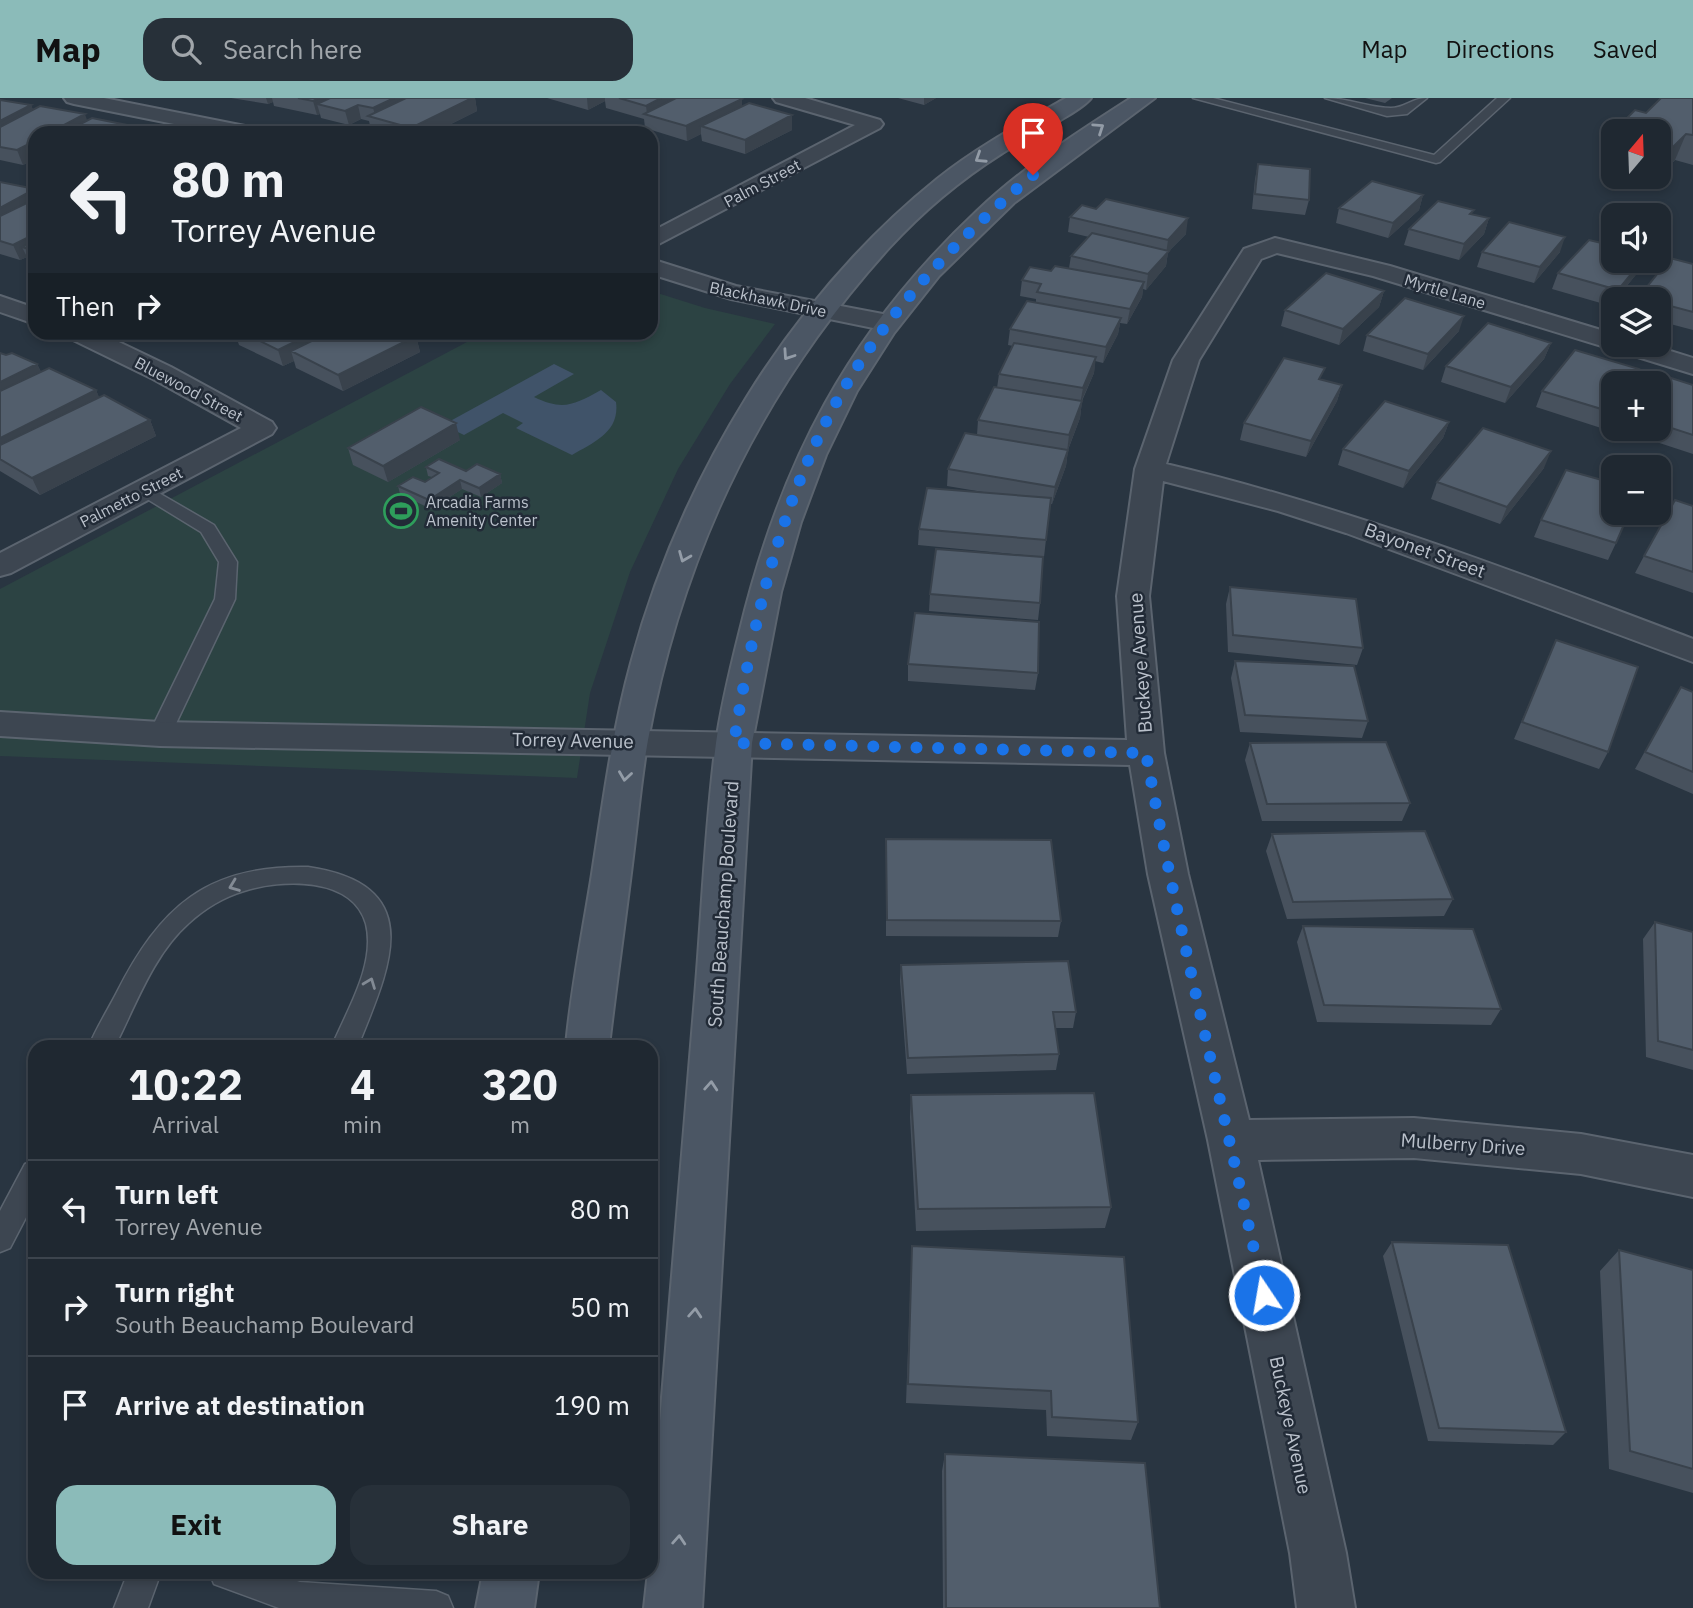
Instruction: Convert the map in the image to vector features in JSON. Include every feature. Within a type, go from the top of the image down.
[{"type":"street","points":[[74,98],[215,126]]},
{"type":"street","name":"Palm Street","points":[[658,238],[873,124],[783,98]]},
{"type":"street","points":[[588,1040],[630,741],[641,690],[668,599],[699,521],[748,419],[791,350],[822,311],[901,223],[945,184],[993,150],[1081,98]]},
{"type":"street","name":"South Beauchamp Boulevard","points":[[673,1608],[734,743],[746,669],[763,594],[802,473],[831,411],[888,323],[931,272],[987,214],[1072,147],[1145,98]]},
{"type":"street","name":"Myrtle Lane","points":[[1275,245],[1381,271],[1601,338]]},
{"type":"street","name":"Buckeye Avenue","points":[[1275,245],[1252,254],[1186,360],[1150,469],[1133,596],[1146,753],[1168,874],[1231,1140],[1318,1553],[1326,1608]]},
{"type":"street","name":"Blackhawk Drive","points":[[658,268],[731,292],[888,323]]},
{"type":"street","points":[[0,304],[28,314]]},
{"type":"street","name":"Bluewood Street","points":[[93,340],[162,373],[262,428]]},
{"type":"street","points":[[1663,357],[1693,366]]},
{"type":"street","name":"Palmetto Street","points":[[0,566],[262,428]]},
{"type":"street","name":"Bayonet Street","points":[[1150,469],[1223,485],[1306,508],[1418,547],[1693,651]]},
{"type":"street","name":"Torrey Avenue","points":[[0,723],[160,734],[1146,753]]},
{"type":"street","name":"Mulberry Drive","points":[[1231,1140],[1414,1138],[1581,1154],[1693,1176]]},
{"type":"street","points":[[505,1608],[510,1579]]},
{"type":"lane","points":[[1199,98],[1436,159],[1504,98]]},
{"type":"lane","points":[[1331,98],[1387,112],[1403,111],[1421,98]]},
{"type":"lane","points":[[145,489],[208,529],[228,562],[225,599],[160,734]]},
{"type":"lane","points":[[105,1040],[160,939],[179,918],[210,895],[251,880],[296,875],[337,880],[364,895],[378,925],[378,962],[347,1040]]},
{"type":"lane","points":[[0,1239],[28,1186]]},
{"type":"lane","points":[[131,1608],[142,1579]]},
{"type":"lane","points":[[245,1579],[300,1599],[436,1608]]},
{"type":"green space","name":"Arcadia Farms Amenity Center","points":[[658,293],[705,308],[775,324],[730,384],[678,469],[630,572],[590,693],[577,778],[0,756],[0,589],[471,340],[658,340]]},
{"type":"water","points":[[554,364],[574,374],[534,397],[561,405],[576,402],[601,390],[616,402],[614,421],[610,429],[572,455],[516,428],[523,423],[503,413],[464,435],[443,425]]},
{"type":"building","points":[[298,98],[319,98],[313,101]]},
{"type":"building","points":[[330,98],[394,98],[373,108],[358,105],[345,111],[317,104]]},
{"type":"building","points":[[406,98],[472,98],[415,126],[404,126],[368,116]]},
{"type":"building","points":[[619,98],[661,98],[646,106]]},
{"type":"building","points":[[676,98],[742,99],[686,126],[644,114]]},
{"type":"building","points":[[1661,98],[1693,98],[1693,135],[1686,134],[1671,147],[1671,119],[1626,119],[1635,110],[1646,113]]},
{"type":"building","points":[[0,100],[31,105],[0,121]]},
{"type":"building","points":[[749,103],[792,115],[745,140],[701,126]]},
{"type":"building","points":[[40,106],[85,114],[62,126],[28,126],[28,144],[17,150],[0,147],[0,127]]},
{"type":"building","points":[[92,118],[132,126],[77,126]]},
{"type":"building","points":[[1258,164],[1310,169],[1309,200],[1255,194]]},
{"type":"building","points":[[1372,181],[1423,195],[1393,223],[1339,208]]},
{"type":"building","points":[[0,182],[28,188],[28,193],[0,208]]},
{"type":"building","points":[[1106,199],[1188,218],[1168,240],[1070,217],[1082,205],[1096,209]]},
{"type":"building","points":[[1438,201],[1474,210],[1470,214],[1489,218],[1464,244],[1409,229]]},
{"type":"building","points":[[28,202],[28,238],[13,245],[0,241],[0,216]]},
{"type":"building","points":[[1509,222],[1565,237],[1540,267],[1482,252]]},
{"type":"building","points":[[1092,233],[1169,251],[1148,274],[1071,256]]},
{"type":"building","points":[[1589,240],[1601,243],[1601,273],[1632,273],[1620,287],[1607,287],[1558,273]]},
{"type":"building","points":[[1671,258],[1693,264],[1693,312],[1671,306],[1671,287],[1647,287],[1658,273],[1671,273]]},
{"type":"building","points":[[1055,266],[1144,282],[1130,309],[1037,292],[1041,284],[1022,280],[1030,267],[1051,271]]},
{"type":"building","points":[[1326,273],[1384,291],[1343,329],[1285,310]]},
{"type":"building","points":[[1405,298],[1464,316],[1428,354],[1367,335]]},
{"type":"building","points":[[1027,301],[1121,318],[1106,347],[1010,329]]},
{"type":"building","points":[[1488,323],[1551,343],[1511,387],[1446,366]]},
{"type":"building","points":[[258,340],[299,340],[278,350]]},
{"type":"building","points":[[314,340],[408,340],[338,375],[291,351]]},
{"type":"building","points":[[1014,343],[1096,357],[1083,388],[999,374]]},
{"type":"building","points":[[1575,350],[1639,369],[1601,371],[1601,409],[1542,391]]},
{"type":"building","points":[[0,353],[12,353],[37,364],[0,382]]},
{"type":"building","points":[[1284,358],[1325,368],[1319,379],[1342,385],[1311,441],[1244,423]]},
{"type":"building","points":[[49,368],[96,390],[0,438],[0,391]]},
{"type":"building","points":[[1671,378],[1693,385],[1693,435],[1671,428]]},
{"type":"building","points":[[994,387],[1082,401],[1069,435],[978,420]]},
{"type":"building","points":[[104,395],[150,420],[32,478],[0,459],[0,445]]},
{"type":"building","points":[[1385,401],[1449,422],[1409,471],[1343,449]]},
{"type":"building","points":[[421,407],[456,423],[383,466],[348,448]]},
{"type":"building","points":[[1483,428],[1551,451],[1507,507],[1437,482]]},
{"type":"building","points":[[965,433],[1068,450],[1055,487],[948,469]]},
{"type":"building","points":[[439,459],[466,471],[477,464],[500,474],[479,488],[460,480],[429,500],[398,486],[413,477],[425,482],[439,473],[426,467]]},
{"type":"building","points":[[1566,470],[1601,480],[1601,525],[1624,525],[1616,543],[1541,520]]},
{"type":"building","points":[[927,488],[1051,498],[1046,540],[919,529]]},
{"type":"building","points":[[1675,500],[1693,506],[1693,572],[1644,556],[1661,525],[1671,525],[1671,507]]},
{"type":"building","points":[[936,549],[1043,557],[1040,603],[930,594]]},
{"type":"building","points":[[1230,587],[1356,599],[1363,648],[1233,635]]},
{"type":"building","points":[[915,613],[1039,622],[1038,673],[908,664]]},
{"type":"building","points":[[1556,640],[1638,667],[1608,752],[1522,722]]},
{"type":"building","points":[[1235,661],[1354,666],[1368,721],[1245,715]]},
{"type":"building","points":[[1681,687],[1693,692],[1693,772],[1645,752]]},
{"type":"building","points":[[1386,742],[1410,803],[1267,804],[1250,743]]},
{"type":"building","points":[[1425,831],[1453,899],[1293,902],[1272,834]]},
{"type":"building","points":[[886,839],[1051,840],[1061,921],[887,920]]},
{"type":"building","points":[[1655,922],[1693,932],[1693,1050],[1658,1041]]},
{"type":"building","points":[[1303,926],[1473,929],[1501,1009],[1324,1005]]},
{"type":"building","points":[[1068,961],[1076,1012],[1053,1012],[1059,1054],[908,1058],[901,965]]},
{"type":"building","points":[[1094,1093],[1111,1207],[918,1209],[911,1095]]},
{"type":"building","points":[[1392,1242],[1508,1245],[1566,1432],[1439,1428]]},
{"type":"building","points":[[912,1246],[1124,1257],[1138,1422],[1052,1417],[1051,1391],[908,1384]]},
{"type":"building","points":[[1619,1250],[1693,1270],[1693,1469],[1630,1451]]},
{"type":"building","points":[[945,1454],[1145,1463],[1160,1608],[946,1608]]},
{"type":"place","name":"Arcadia Farms Amenity Center","points":[[401,511]]},
{"type":"route","points":[[1033,175],[987,214],[931,272],[888,323],[831,411],[802,473],[763,594],[746,669],[734,743],[1146,753],[1168,874],[1231,1140],[1264,1295]]}]
